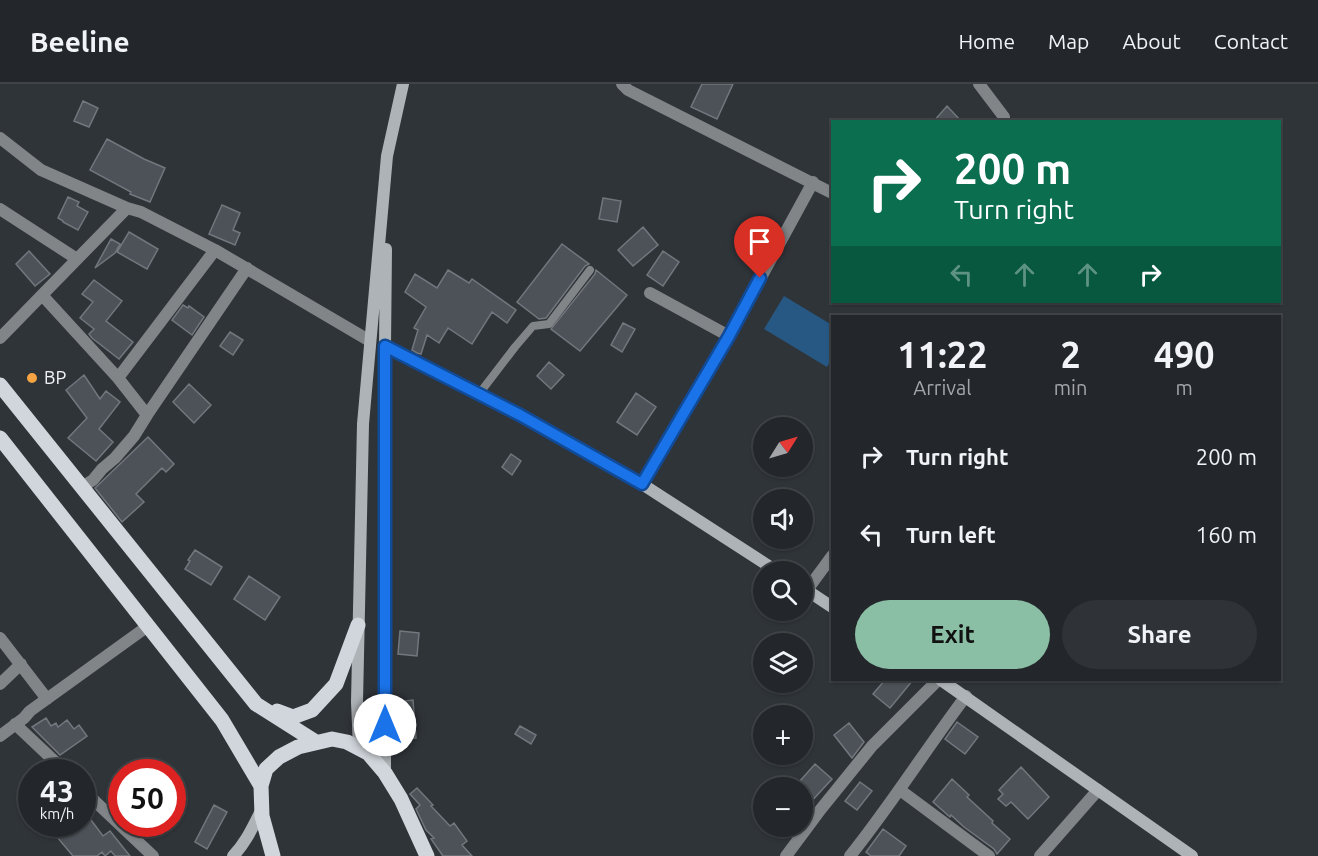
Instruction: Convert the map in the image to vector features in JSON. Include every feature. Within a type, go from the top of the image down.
[{"type":"main road","points":[[359,748],[357,702],[363,424],[387,156],[403,84]]},
{"type":"main road","points":[[385,773],[387,156]]},
{"type":"main road","points":[[385,346],[520,415],[642,484],[761,561]]},
{"type":"main road","points":[[0,385],[256,704],[316,742]]},
{"type":"main road","points":[[0,438],[222,720],[261,786]]},
{"type":"main road","points":[[813,594],[831,606]]},
{"type":"main road","points":[[256,704],[293,717],[312,710],[336,684],[358,625]]},
{"type":"main road","points":[[941,681],[966,696],[1192,856]]},
{"type":"main road","points":[[273,856],[262,816],[261,786],[266,770],[279,757],[298,747],[332,739],[347,742],[368,753],[385,773],[401,799],[427,856]]},
{"type":"main road","points":[[232,856],[248,836],[262,809]]},
{"type":"street","points":[[622,84],[628,90],[831,192]]},
{"type":"street","points":[[979,84],[1004,117]]},
{"type":"street","points":[[0,138],[41,170],[141,212],[215,250],[370,341]]},
{"type":"street","points":[[642,484],[729,336],[813,182]]},
{"type":"street","points":[[0,338],[127,208]]},
{"type":"street","points":[[0,209],[77,259]]},
{"type":"street","points":[[118,378],[215,250]]},
{"type":"street","points":[[82,487],[93,480],[134,436],[247,268]]},
{"type":"street","points":[[650,293],[729,336]]},
{"type":"street","points":[[42,295],[118,378],[147,415]]},
{"type":"street","points":[[813,579],[831,557]]},
{"type":"street","points":[[0,736],[148,626]]},
{"type":"street","points":[[0,638],[47,699]]},
{"type":"street","points":[[0,684],[21,664]]},
{"type":"street","points":[[786,856],[872,746],[938,681]]},
{"type":"street","points":[[852,856],[900,790],[931,742],[966,696]]},
{"type":"street","points":[[15,724],[52,759]]},
{"type":"street","points":[[900,790],[989,856]]},
{"type":"street","points":[[1040,856],[1098,790]]},
{"type":"street","points":[[96,802],[153,856]]},
{"type":"lane","points":[[479,394],[532,326],[549,324],[590,270]]},
{"type":"shaded area","points":[[784,296],[831,324],[831,360],[827,367],[764,329]]},
{"type":"building","points":[[702,84],[733,84],[717,119],[691,107]]},
{"type":"building","points":[[83,101],[98,108],[89,127],[74,121]]},
{"type":"building","points":[[947,106],[960,120],[935,120]]},
{"type":"building","points":[[107,139],[165,168],[150,202],[130,194],[131,192],[90,170]]},
{"type":"building","points":[[68,197],[79,202],[77,206],[88,212],[78,230],[58,218]]},
{"type":"building","points":[[603,198],[621,201],[617,222],[599,219]]},
{"type":"building","points":[[222,205],[240,213],[233,230],[240,233],[235,245],[209,234]]},
{"type":"building","points":[[643,227],[658,245],[633,266],[618,250]]},
{"type":"building","points":[[129,232],[158,249],[147,269],[117,252]]},
{"type":"building","points":[[111,239],[120,244],[115,253],[95,268]]},
{"type":"building","points":[[562,244],[589,264],[585,266],[546,318],[539,319],[517,302]]},
{"type":"building","points":[[29,251],[50,274],[35,286],[16,264]]},
{"type":"building","points":[[663,251],[679,262],[663,286],[647,275]]},
{"type":"building","points":[[448,270],[469,283],[472,279],[516,310],[507,323],[492,312],[472,344],[448,328],[439,343],[427,335],[421,354],[417,353],[412,350],[418,330],[414,328],[426,307],[405,292],[415,274],[437,288]]},
{"type":"building","points":[[596,270],[627,295],[580,351],[551,329]]},
{"type":"building","points":[[94,280],[122,301],[106,321],[133,342],[119,359],[92,338],[89,334],[94,329],[80,318],[93,302],[82,294]]},
{"type":"building","points":[[183,305],[188,308],[189,306],[204,317],[192,335],[172,320]]},
{"type":"building","points":[[623,323],[635,329],[622,352],[611,345]]},
{"type":"building","points":[[230,332],[243,340],[233,355],[220,346]]},
{"type":"building","points":[[549,362],[564,375],[551,389],[537,376]]},
{"type":"building","points":[[84,375],[100,399],[106,391],[120,402],[99,429],[113,442],[96,461],[68,438],[87,418],[66,390]]},
{"type":"building","points":[[189,384],[211,405],[194,423],[173,402]]},
{"type":"building","points":[[636,393],[656,407],[637,435],[617,422]]},
{"type":"building","points":[[148,437],[174,464],[166,472],[162,468],[136,494],[144,502],[122,522],[95,488]]},
{"type":"building","points":[[511,454],[521,461],[512,475],[502,467]]},
{"type":"building","points":[[195,550],[222,567],[211,585],[185,569]]},
{"type":"building","points":[[249,576],[280,597],[265,620],[234,599]]},
{"type":"building","points":[[400,631],[419,633],[417,656],[398,654]]},
{"type":"building","points":[[884,681],[912,681],[890,708],[873,694]]},
{"type":"building","points":[[413,700],[416,738],[400,739],[396,702]]},
{"type":"building","points":[[46,718],[51,726],[56,723],[58,727],[67,720],[74,729],[79,725],[87,736],[60,755],[32,727]]},
{"type":"building","points":[[957,722],[978,737],[965,754],[945,739]]},
{"type":"building","points":[[849,723],[864,742],[852,758],[834,735]]},
{"type":"building","points":[[520,726],[536,735],[531,744],[515,734]]},
{"type":"building","points":[[815,764],[832,779],[813,800],[813,777],[803,777]]},
{"type":"building","points":[[1021,767],[1049,797],[1028,819],[1011,802],[1006,806],[998,799],[1003,794],[999,790]]},
{"type":"building","points":[[952,779],[969,795],[967,797],[993,821],[992,823],[1010,839],[997,854],[994,849],[933,802]]},
{"type":"building","points":[[860,782],[872,791],[857,810],[845,801]]},
{"type":"building","points":[[417,788],[450,826],[454,823],[467,841],[462,845],[472,856],[443,856],[431,839],[434,838],[426,830],[416,809],[420,805],[410,794]]},
{"type":"building","points":[[214,805],[227,812],[207,849],[195,842]]},
{"type":"building","points":[[96,827],[103,836],[108,832],[108,837],[115,837],[130,856],[115,856],[111,851],[105,856],[102,852],[97,856],[73,856],[57,837],[96,837]]},
{"type":"building","points":[[883,829],[906,846],[899,856],[871,856],[866,852]]},
{"type":"place","name":"BP","points":[[32,378]]},
{"type":"route","points":[[385,725],[385,346],[520,415],[642,484],[729,336],[760,278]]}]
